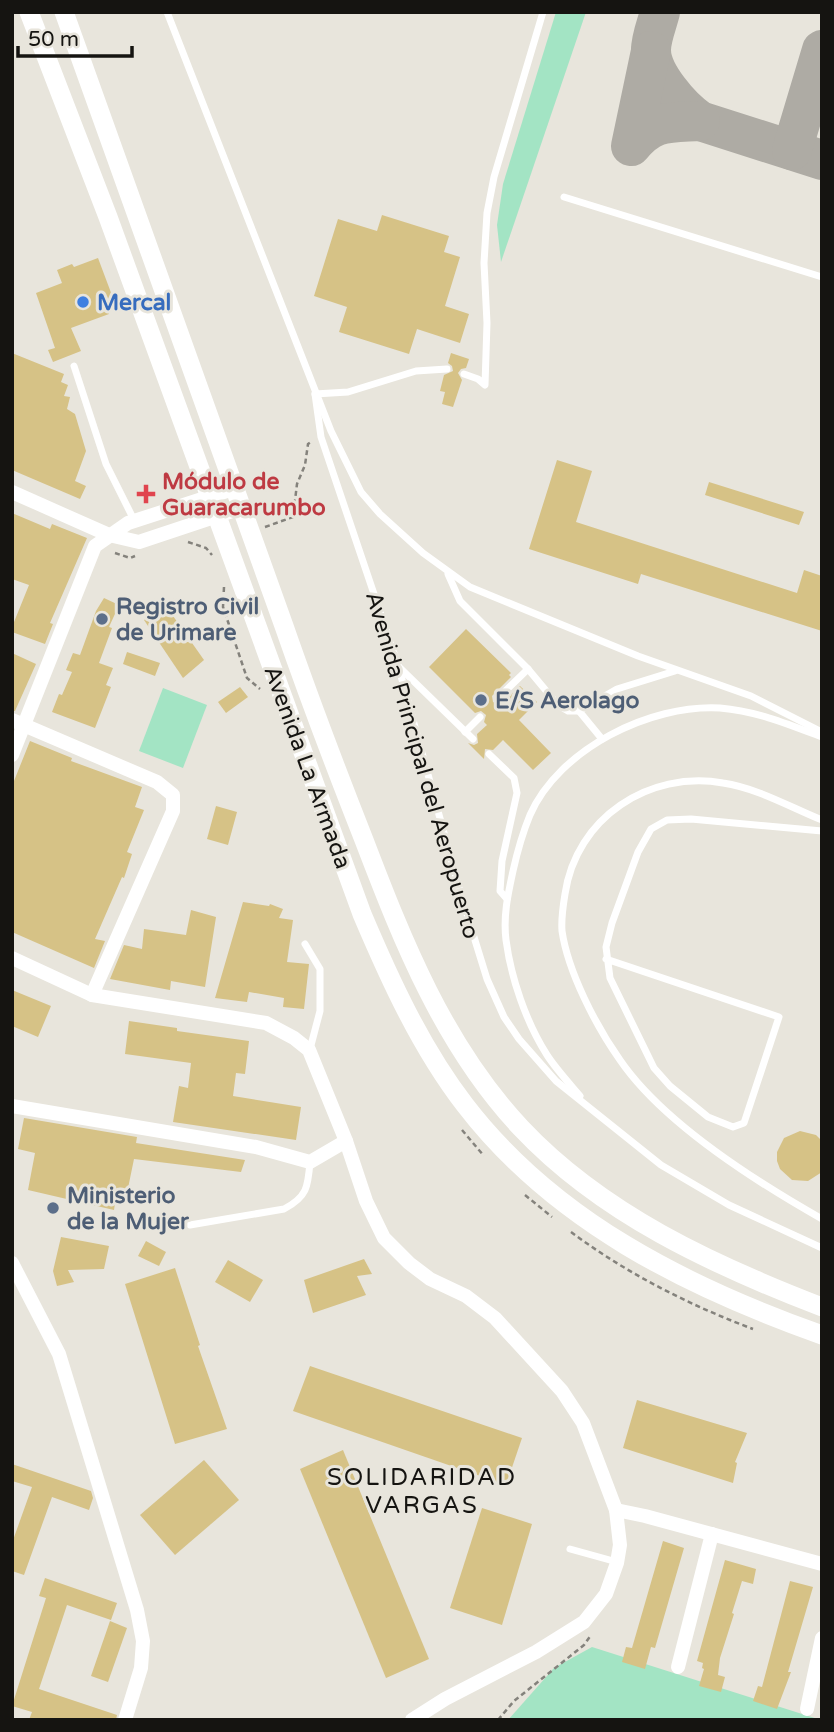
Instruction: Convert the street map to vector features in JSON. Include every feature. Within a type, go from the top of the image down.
[{"type":"main road","name":"Avenida La Armada","points":[[64,12],[318,723],[405,944],[446,1027],[518,1125],[551,1158],[618,1208],[701,1255],[822,1307]]},
{"type":"main road","name":"Avenida La Armada","points":[[29,13],[108,218],[208,498],[373,939],[408,1014],[437,1064],[464,1105],[493,1139],[541,1184],[589,1222],[629,1249],[699,1286],[741,1305],[822,1335]]},
{"type":"street","points":[[12,755],[19,723],[95,546],[134,520],[233,489]]},
{"type":"street","points":[[12,492],[109,535],[139,542],[240,508]]},
{"type":"street","points":[[19,723],[157,782],[173,795],[173,811],[92,996]]},
{"type":"street","points":[[12,958],[92,996],[266,1023],[294,1038],[309,1050],[346,1141],[366,1201],[384,1238],[430,1279],[466,1296],[495,1318],[562,1391],[583,1423],[616,1510],[620,1545],[606,1594],[584,1622],[420,1717]]},
{"type":"street","points":[[12,1106],[256,1147],[310,1162],[346,1141]]},
{"type":"street","points":[[12,1263],[59,1354],[137,1610],[143,1642],[141,1668],[125,1720]]},
{"type":"street","points":[[616,1510],[822,1564]]},
{"type":"street","points":[[678,1667],[712,1534]]},
{"type":"street","points":[[807,1709],[822,1638]]},
{"type":"lane","name":"Avenida Principal del Aeropuerto","points":[[167,12],[315,394],[344,461],[361,492],[399,533],[470,587],[676,671],[751,696],[822,732]]},
{"type":"lane","points":[[464,374],[485,385],[487,323],[484,263],[487,213],[494,177],[543,12]]},
{"type":"lane","points":[[564,197],[822,277]]},
{"type":"lane","points":[[74,366],[106,464],[134,520]]},
{"type":"lane","points":[[315,394],[348,393],[416,371],[447,369]]},
{"type":"lane","name":"Avenida Principal del Aeropuerto","points":[[315,394],[321,437],[398,665],[461,895],[487,979],[504,1017],[519,1039],[556,1081],[623,1136],[694,1186],[766,1224],[822,1248]]},
{"type":"lane","points":[[447,572],[460,601],[558,705],[568,711],[579,711],[617,689],[676,671]]},
{"type":"lane","points":[[398,665],[472,738]]},
{"type":"lane","points":[[498,698],[527,670]]},
{"type":"lane","name":"Avenida Principal del Aeropuerto","points":[[587,1105],[547,1055],[523,1006],[506,940],[507,899],[516,856],[530,814],[555,779],[602,739],[655,716],[718,708],[770,716],[822,737]]},
{"type":"lane","points":[[579,711],[602,739]]},
{"type":"lane","points":[[465,732],[480,717]]},
{"type":"lane","points":[[489,754],[514,778],[517,793],[502,860],[500,891],[507,899]]},
{"type":"lane","points":[[822,820],[756,792],[724,783],[677,782],[657,787],[623,802],[596,824],[586,837],[571,867],[562,915],[565,944],[573,975],[609,1042],[641,1088],[655,1103],[708,1144],[822,1219]]},
{"type":"lane","points":[[606,959],[779,1017],[744,1123],[733,1126],[708,1117],[670,1086],[654,1068],[610,978],[606,959],[606,947],[612,923],[638,852],[651,830],[667,820],[691,819],[822,831]]},
{"type":"lane","points":[[304,944],[320,969],[320,1011],[309,1050]]},
{"type":"lane","points":[[190,1225],[284,1209],[297,1202],[304,1192],[310,1162]]},
{"type":"lane","points":[[570,1549],[617,1563]]},
{"type":"path","points":[[250,533],[293,517],[297,484],[305,465],[308,444],[321,437]]},
{"type":"path","points":[[206,548],[225,541]]},
{"type":"path","points":[[498,1720],[514,1701],[584,1645],[596,1626]]},
{"type":"green space","points":[[556,12],[586,12],[501,262],[497,225],[503,184]]},
{"type":"green space","points":[[163,688],[207,705],[183,768],[139,751]]},
{"type":"green space","points":[[592,1647],[821,1720],[508,1720],[554,1668]]},
{"type":"building","points":[[382,215],[449,236],[444,252],[460,257],[445,306],[469,314],[460,343],[417,329],[409,354],[339,332],[347,307],[314,296],[338,219],[377,231]]},
{"type":"building","points":[[98,258],[113,298],[108,300],[111,310],[108,311],[109,314],[71,328],[81,351],[53,362],[48,350],[55,348],[36,293],[62,283],[57,270]]},
{"type":"building","points":[[12,353],[64,374],[61,382],[68,385],[64,396],[70,397],[67,409],[75,414],[86,451],[75,481],[86,486],[80,499],[12,470]]},
{"type":"building","points":[[451,353],[469,359],[466,368],[458,373],[462,380],[453,407],[442,404],[445,392],[440,391],[444,375],[453,371],[448,363]]},
{"type":"building","points":[[557,460],[592,471],[576,522],[797,593],[804,570],[822,576],[822,631],[641,574],[638,584],[529,549]]},
{"type":"building","points":[[709,482],[804,512],[799,525],[705,495]]},
{"type":"building","points":[[12,513],[50,529],[52,524],[87,538],[50,623],[53,624],[45,644],[12,632],[29,585],[12,579]]},
{"type":"building","points":[[104,598],[119,605],[109,627],[112,628],[99,663],[113,668],[106,685],[111,687],[95,728],[52,712],[72,672],[66,670],[73,653],[80,655],[96,611]]},
{"type":"building","points":[[166,606],[204,660],[183,678],[144,620]]},
{"type":"building","name":"E/S Aerolago","points":[[466,629],[511,673],[511,677],[492,696],[493,702],[502,703],[520,686],[537,702],[519,720],[551,753],[533,770],[503,740],[493,750],[485,749],[484,759],[468,743],[478,743],[477,734],[487,725],[484,722],[486,715],[481,711],[475,713],[429,667]]},
{"type":"building","points":[[127,652],[160,663],[155,676],[123,664]]},
{"type":"building","points":[[12,653],[36,664],[15,711],[12,711]]},
{"type":"building","points":[[240,687],[248,697],[226,713],[218,702]]},
{"type":"building","points":[[30,741],[72,758],[71,761],[142,787],[135,807],[144,810],[127,852],[132,854],[124,878],[122,877],[95,939],[105,941],[94,968],[12,932],[12,786]]},
{"type":"building","points":[[216,806],[237,812],[228,845],[207,839]]},
{"type":"building","points":[[243,902],[270,904],[283,909],[279,918],[293,920],[287,962],[309,964],[304,1009],[283,1007],[284,998],[249,992],[247,1002],[215,998]]},
{"type":"building","points":[[191,910],[216,917],[205,987],[171,981],[170,990],[110,979],[124,945],[142,949],[144,929],[186,935]]},
{"type":"building","points":[[12,990],[51,1006],[38,1037],[12,1026]]},
{"type":"building","points":[[129,1021],[249,1041],[245,1074],[236,1073],[233,1096],[301,1107],[296,1140],[173,1122],[179,1086],[188,1088],[191,1063],[125,1054]]},
{"type":"building","points":[[24,1118],[137,1137],[136,1143],[245,1160],[241,1172],[134,1159],[127,1193],[117,1190],[114,1210],[28,1190],[35,1153],[18,1149]]},
{"type":"building","points":[[800,1131],[816,1135],[822,1141],[822,1172],[808,1181],[792,1180],[780,1169],[777,1161],[777,1152],[784,1138]]},
{"type":"building","points":[[61,1237],[109,1246],[104,1269],[68,1270],[74,1282],[57,1286],[53,1271]]},
{"type":"building","points":[[146,1241],[166,1252],[159,1266],[138,1256]]},
{"type":"building","points":[[364,1259],[372,1274],[357,1276],[366,1295],[313,1313],[304,1280]]},
{"type":"building","points":[[228,1260],[263,1280],[250,1302],[215,1282]]},
{"type":"building","points":[[175,1268],[227,1429],[175,1444],[125,1284]]},
{"type":"building","points":[[310,1366],[522,1438],[506,1485],[293,1411]]},
{"type":"building","points":[[637,1400],[747,1433],[735,1462],[733,1483],[623,1448]]},
{"type":"building","points":[[343,1450],[429,1659],[386,1678],[300,1469]]},
{"type":"building","points":[[204,1460],[239,1500],[175,1555],[140,1515]]},
{"type":"building","points":[[12,1464],[91,1491],[93,1498],[89,1510],[52,1497],[24,1575],[12,1571],[12,1543],[32,1487],[12,1481]]},
{"type":"building","points":[[482,1508],[532,1524],[502,1625],[450,1608]]},
{"type":"building","points":[[663,1541],[684,1548],[655,1648],[651,1647],[645,1669],[622,1662],[626,1647],[632,1648]]},
{"type":"building","points":[[725,1560],[756,1569],[753,1584],[742,1581],[732,1613],[734,1614],[720,1658],[718,1675],[725,1677],[721,1692],[699,1686],[704,1669],[703,1663],[697,1661]]},
{"type":"building","points":[[45,1578],[117,1603],[111,1620],[67,1605],[39,1689],[117,1715],[116,1720],[29,1720],[32,1712],[12,1706],[46,1598],[39,1596]]},
{"type":"building","points":[[790,1581],[813,1587],[788,1672],[791,1672],[777,1709],[753,1701],[758,1686],[762,1687]]},
{"type":"building","points":[[110,1621],[127,1628],[108,1682],[91,1676]]},
{"type":"taxiway","points":[[660,12],[652,41],[652,59],[661,80],[684,108],[700,121],[822,160]]},
{"type":"taxiway","points":[[792,150],[822,50]]},
{"type":"taxiway","points":[[651,51],[631,146],[654,127],[700,121]]},
{"type":"place","name":"Mercal","points":[[83,302]]},
{"type":"place","name":"Módulo de Guaracarumbo","points":[[146,494]]},
{"type":"place","name":"Registro Civil de Urimare","points":[[102,619]]},
{"type":"place","name":"E/S Aerolago","points":[[481,700]]},
{"type":"place","name":"Ministerio de la Mujer","points":[[53,1208]]},
{"type":"district","name":"SOLIDARIDAD VARGAS","points":[[422,1491]]}]
